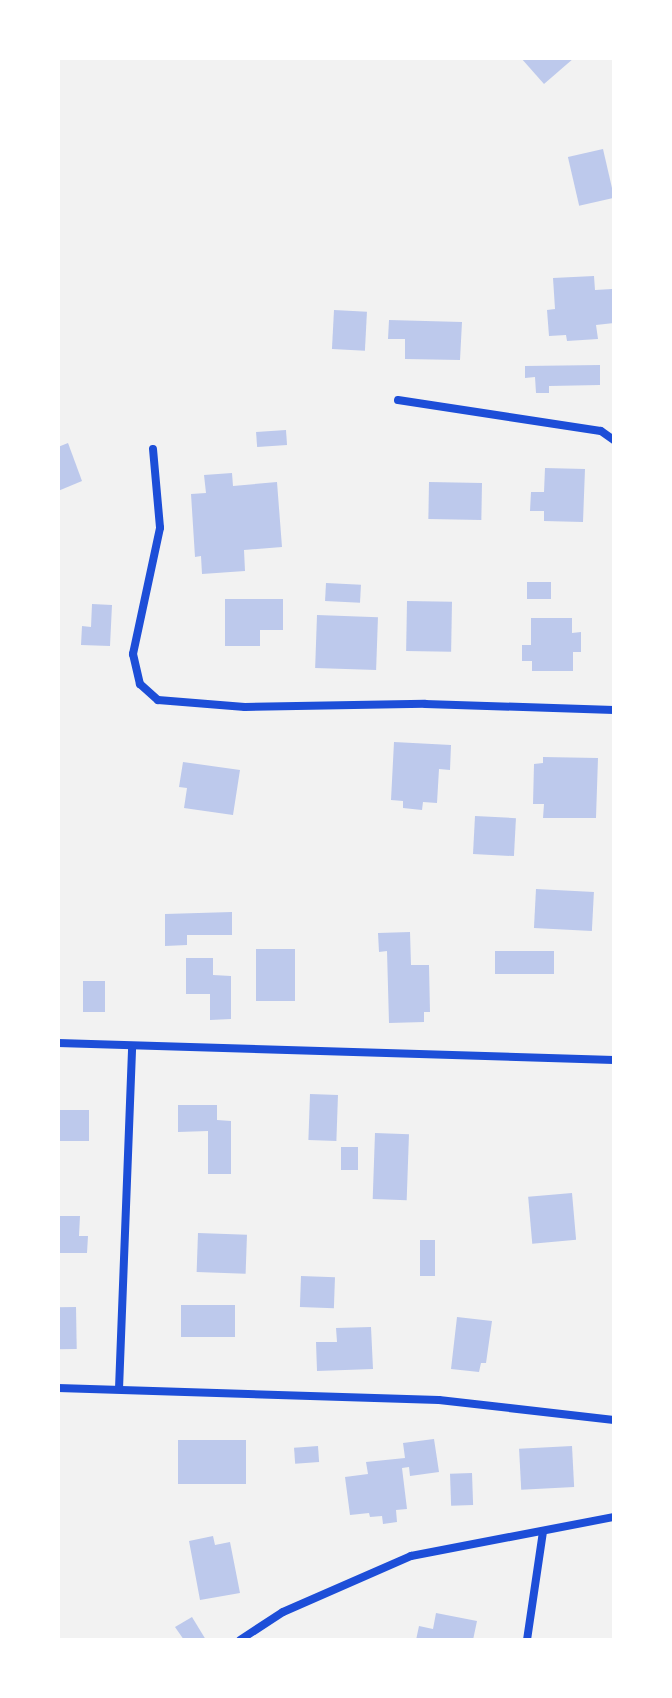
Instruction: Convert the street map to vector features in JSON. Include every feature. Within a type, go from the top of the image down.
[{"type":"street","points":[[398,400],[601,431],[614,440]]},
{"type":"street","points":[[153,449],[160,528],[133,654],[140,684],[158,700],[230,706],[425,704],[614,710]]},
{"type":"street","points":[[58,1043],[614,1060]]},
{"type":"street","points":[[119,1389],[132,1046]]},
{"type":"street","points":[[58,1388],[439,1400],[614,1420]]},
{"type":"street","points":[[240,1640],[283,1612],[411,1556],[614,1517]]},
{"type":"street","points":[[527,1640],[543,1531]]},
{"type":"building","points":[[521,58],[574,58],[544,84]]},
{"type":"building","points":[[603,149],[614,198],[579,206],[568,157]]},
{"type":"building","points":[[594,276],[595,290],[612,289],[614,323],[596,325],[598,339],[567,341],[566,335],[549,336],[547,310],[555,309],[553,278]]},
{"type":"building","points":[[334,310],[367,312],[365,351],[332,349]]},
{"type":"building","points":[[389,320],[462,322],[460,360],[405,359],[405,339],[388,339]]},
{"type":"building","points":[[600,365],[600,385],[549,386],[549,393],[536,393],[535,377],[525,378],[525,366]]},
{"type":"building","points":[[286,430],[287,445],[257,447],[256,432]]},
{"type":"building","points":[[68,443],[82,481],[58,491],[58,447]]},
{"type":"building","points":[[545,468],[585,469],[583,522],[544,521],[544,511],[530,511],[531,492],[544,492]]},
{"type":"building","points":[[232,473],[233,486],[277,482],[282,547],[244,550],[245,571],[202,574],[201,556],[195,557],[191,494],[206,493],[204,475]]},
{"type":"building","points":[[429,482],[482,483],[481,520],[428,519]]},
{"type":"building","points":[[527,582],[551,582],[551,599],[527,599]]},
{"type":"building","points":[[326,583],[361,585],[360,603],[325,601]]},
{"type":"building","points":[[225,599],[283,599],[283,630],[260,630],[260,646],[225,646]]},
{"type":"building","points":[[407,601],[452,602],[451,652],[406,651]]},
{"type":"building","points":[[92,604],[112,605],[110,646],[81,645],[82,626],[91,627]]},
{"type":"building","points":[[317,615],[378,617],[376,670],[315,668]]},
{"type":"building","points":[[531,618],[572,618],[572,633],[581,632],[581,652],[573,652],[573,671],[532,671],[532,661],[522,661],[522,645],[531,645]]},
{"type":"building","points":[[394,742],[451,745],[450,770],[439,769],[437,803],[423,802],[422,810],[403,808],[403,801],[391,800]]},
{"type":"building","points":[[543,757],[598,758],[596,818],[543,818],[544,804],[533,804],[534,764],[543,763]]},
{"type":"building","points":[[183,762],[240,770],[233,815],[184,808],[187,788],[179,787]]},
{"type":"building","points":[[475,816],[516,818],[514,856],[473,854]]},
{"type":"building","points":[[536,889],[594,892],[592,931],[534,928]]},
{"type":"building","points":[[232,912],[232,935],[187,935],[187,945],[165,946],[165,914]]},
{"type":"building","points":[[410,932],[411,965],[429,965],[430,1012],[424,1012],[424,1022],[389,1023],[387,951],[379,952],[378,933]]},
{"type":"building","points":[[256,949],[295,949],[295,1001],[256,1001]]},
{"type":"building","points":[[495,951],[554,951],[554,974],[495,974]]},
{"type":"building","points":[[186,958],[213,958],[213,975],[231,976],[231,1019],[210,1020],[210,994],[186,994]]},
{"type":"building","points":[[83,981],[105,981],[105,1012],[83,1012]]},
{"type":"building","points":[[310,1094],[338,1095],[336,1141],[308,1140]]},
{"type":"building","points":[[178,1105],[217,1105],[217,1120],[231,1121],[231,1174],[208,1174],[208,1131],[178,1132]]},
{"type":"building","points":[[58,1110],[89,1110],[89,1141],[58,1141]]},
{"type":"building","points":[[375,1133],[409,1134],[407,1200],[373,1199]]},
{"type":"building","points":[[341,1147],[358,1147],[358,1170],[341,1170]]},
{"type":"building","points":[[572,1193],[576,1240],[532,1244],[528,1197]]},
{"type":"building","points":[[58,1216],[80,1216],[79,1236],[88,1236],[87,1253],[58,1253]]},
{"type":"building","points":[[198,1233],[247,1235],[246,1274],[197,1272]]},
{"type":"building","points":[[420,1240],[435,1240],[435,1276],[420,1276]]},
{"type":"building","points":[[301,1276],[335,1277],[334,1308],[300,1307]]},
{"type":"building","points":[[181,1305],[235,1305],[235,1337],[181,1337]]},
{"type":"building","points":[[58,1307],[76,1307],[77,1349],[59,1349]]},
{"type":"building","points":[[457,1317],[492,1321],[486,1363],[481,1363],[479,1372],[451,1369]]},
{"type":"building","points":[[371,1327],[373,1369],[317,1371],[316,1342],[337,1342],[336,1328]]},
{"type":"building","points":[[434,1439],[439,1472],[410,1476],[409,1467],[402,1468],[407,1509],[396,1510],[397,1522],[383,1524],[382,1516],[370,1517],[369,1513],[350,1515],[345,1477],[368,1474],[366,1462],[405,1458],[403,1443]]},
{"type":"building","points":[[178,1440],[246,1440],[246,1484],[178,1484]]},
{"type":"building","points":[[318,1446],[319,1462],[295,1464],[294,1448]]},
{"type":"building","points":[[572,1446],[574,1487],[521,1490],[519,1449]]},
{"type":"building","points":[[472,1473],[473,1505],[451,1506],[450,1474]]},
{"type":"building","points":[[213,1536],[215,1545],[230,1542],[240,1593],[200,1600],[189,1541]]},
{"type":"building","points":[[436,1613],[477,1621],[473,1640],[416,1640],[419,1626],[433,1629]]},
{"type":"building","points":[[192,1617],[206,1640],[184,1640],[175,1627]]}]
